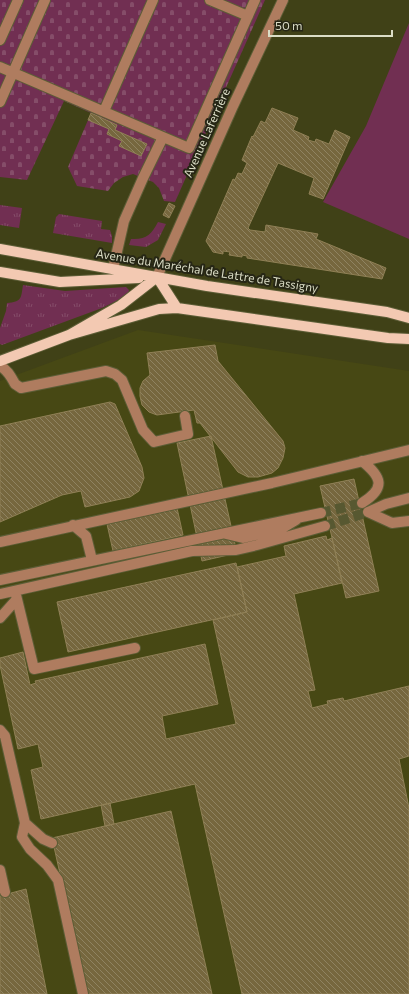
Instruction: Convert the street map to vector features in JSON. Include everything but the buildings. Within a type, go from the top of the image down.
[{"type":"main road","name":"Avenue du Maréchal de Lattre de Tassigny","points":[[0,249],[157,277],[387,312],[409,318]]},
{"type":"main road","points":[[0,272],[60,282],[157,277]]},
{"type":"main road","points":[[157,277],[177,308]]},
{"type":"main road","points":[[69,335],[121,305],[157,277]]},
{"type":"main road","points":[[0,361],[69,335],[159,309],[177,308],[388,338],[409,339]]},
{"type":"street","points":[[0,40],[18,0]]},
{"type":"street","points":[[0,102],[46,0]]},
{"type":"street","points":[[104,111],[153,0]]},
{"type":"street","points":[[210,0],[248,16]]},
{"type":"street","points":[[0,67],[189,148],[255,0]]},
{"type":"street","name":"Avenue Laferrière","points":[[157,277],[282,0]]},
{"type":"street","points":[[113,269],[124,221],[143,178],[164,137]]},
{"type":"street","points":[[0,366],[5,368],[15,384],[21,388],[106,371],[115,374],[122,380],[143,430],[154,442],[188,434],[185,416]]},
{"type":"street","points":[[0,542],[272,483],[409,450]]},
{"type":"street","points":[[362,461],[373,470],[379,483],[375,493],[365,507]]},
{"type":"street","points":[[365,507],[386,504],[409,498]]},
{"type":"street","points":[[365,507],[392,523],[409,521]]},
{"type":"street","points":[[0,580],[154,546],[321,512]]},
{"type":"street","points":[[73,526],[86,536],[92,560]]},
{"type":"street","points":[[0,594],[16,595],[145,561],[192,551],[236,550],[325,526]]},
{"type":"street","points":[[145,561],[154,546]]},
{"type":"street","points":[[0,618],[16,595]]},
{"type":"street","points":[[16,595],[34,669],[135,648]]},
{"type":"street","points":[[0,730],[5,736],[25,823],[22,837],[30,849],[47,865],[58,880],[83,994]]},
{"type":"street","points":[[25,823],[43,839],[52,843]]},
{"type":"street","points":[[0,870],[4,892]]},
{"type":"shaded area","points":[[138,330],[409,371],[409,994],[0,994],[0,381]]},
{"type":"green space","points":[[0,0],[265,0],[175,202],[164,201],[159,188],[153,182],[133,174],[123,177],[114,183],[108,191],[77,186],[68,167],[91,113],[64,101],[27,180],[0,177]]},
{"type":"green space","points":[[409,23],[409,239],[323,202],[366,126]]},
{"type":"green space","points":[[0,205],[22,208],[19,228],[0,225]]},
{"type":"green space","points":[[59,214],[102,221],[101,229],[110,230],[112,243],[53,233],[56,217]]},
{"type":"green space","points":[[158,222],[166,224],[158,240],[146,247],[129,245],[131,239],[141,239],[148,236]]},
{"type":"green space","points":[[23,285],[65,291],[126,287],[129,290],[128,294],[124,297],[102,308],[2,345],[0,344],[0,328],[7,303],[16,302],[20,298]]},
{"type":"tunnel","points":[[321,513],[362,503]]},
{"type":"tunnel","points":[[325,526],[368,512]]}]
